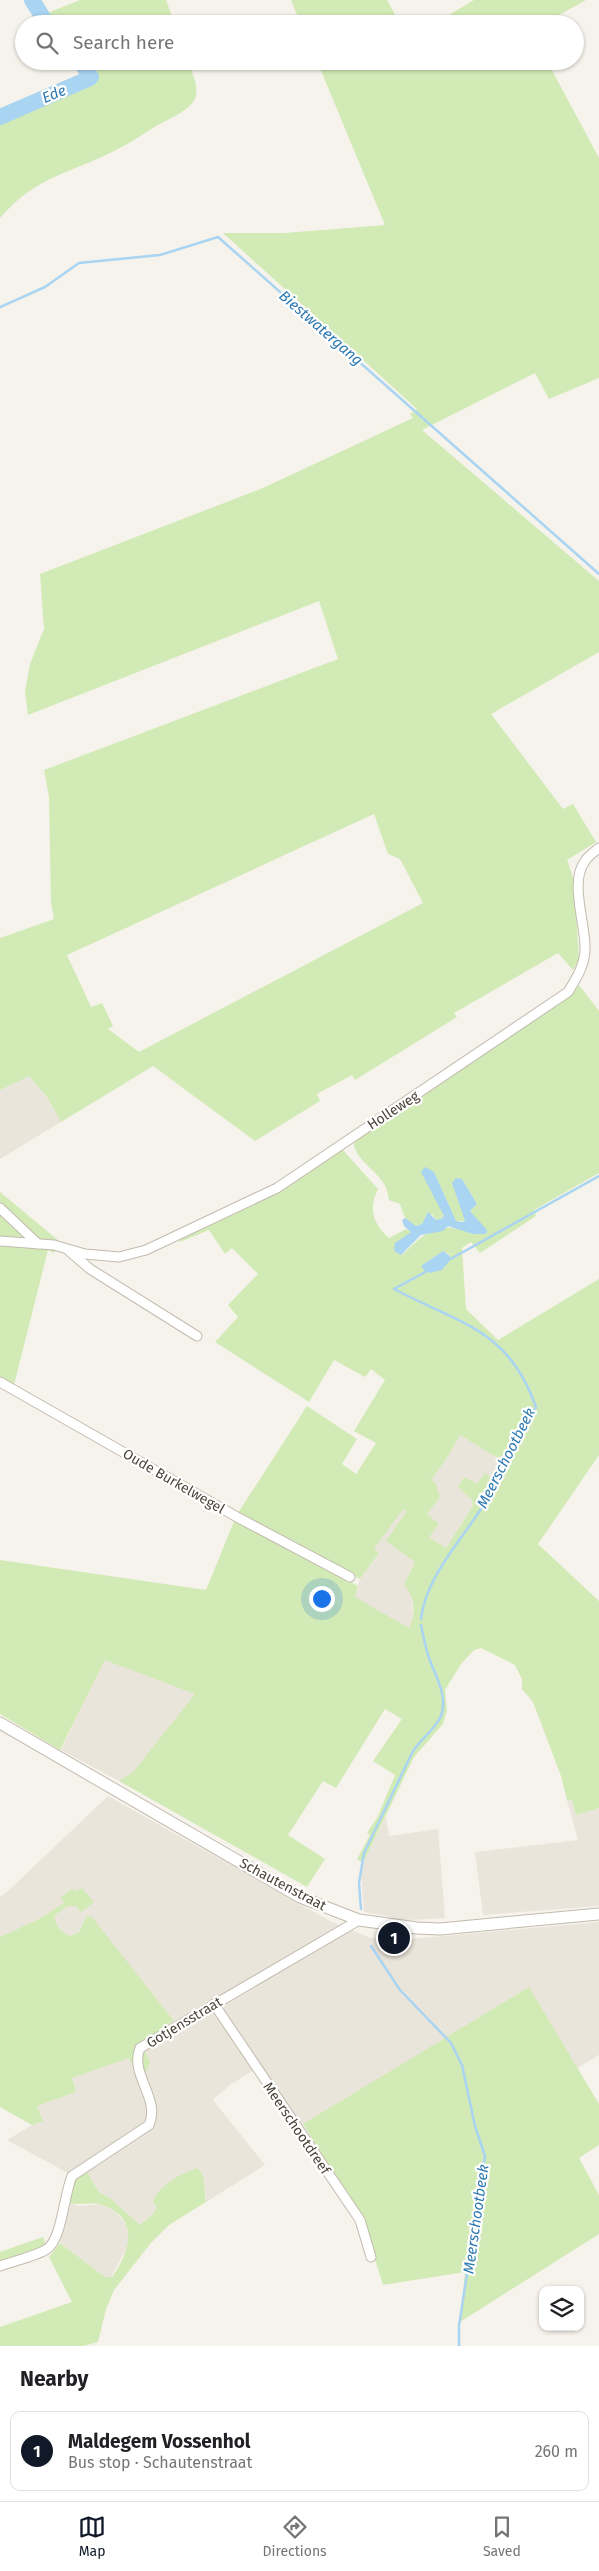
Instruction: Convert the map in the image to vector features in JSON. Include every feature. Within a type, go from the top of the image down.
[{"type":"street","name":"Holleweg","points":[[0,1241],[38,1244],[66,1248],[85,1254],[119,1257],[146,1250],[277,1188],[568,992],[580,974],[585,950],[579,898],[581,869],[585,861],[599,848]]},
{"type":"street","points":[[0,1208],[38,1244]]},
{"type":"street","points":[[66,1248],[90,1269],[197,1336]]},
{"type":"street","name":"Oude Burkelwegel","points":[[0,1382],[237,1517],[350,1576]]},
{"type":"street","name":"Schautenstraat","points":[[0,1723],[300,1897],[359,1920],[398,1927],[440,1929],[599,1914]]},
{"type":"street","name":"Gotjensstraat","points":[[0,2266],[47,2249],[56,2234],[67,2186],[72,2176],[149,2125],[152,2117],[152,2108],[137,2062],[140,2048],[359,1920]]},
{"type":"street","name":"Meerschootdreef","points":[[214,2004],[360,2220],[371,2257]]},
{"type":"shaded area","points":[[29,1075],[47,1097],[61,1122],[0,1159],[0,1090]]},
{"type":"shaded area","points":[[460,1435],[501,1460],[492,1478],[477,1484],[458,1486],[472,1500],[473,1506],[446,1548],[429,1537],[427,1514],[440,1497],[431,1480],[449,1455]]},
{"type":"shaded area","points":[[384,1496],[407,1512],[415,1562],[404,1585],[410,1591],[412,1602],[413,1620],[409,1629],[354,1597],[360,1579],[379,1553],[355,1536]]},
{"type":"shaded area","points":[[105,1659],[196,1694],[134,1771],[119,1781],[61,1750]]},
{"type":"shaded area","points":[[108,1796],[330,1921],[368,1937],[389,1941],[599,1922],[599,2055],[577,2068],[529,1987],[295,2130],[254,2070],[230,2085],[213,2100],[265,2165],[206,2202],[205,2189],[157,2208],[140,2225],[110,2198],[99,2192],[86,2171],[77,2178],[7,2140],[42,2121],[37,2106],[76,2092],[71,2078],[129,2058],[150,2062],[145,2051],[168,2024],[173,2021],[82,1924],[79,1932],[70,1936],[62,1933],[55,1921],[55,1915],[68,1906],[76,1906],[81,1912],[77,1891],[72,1890],[61,1897],[65,1903],[39,1919],[0,1937],[0,1897]]},
{"type":"shaded area","points":[[567,1800],[572,1800],[576,1815],[599,1808],[599,1906],[483,1915],[475,1852],[578,1840]]},
{"type":"shaded area","points":[[386,1816],[389,1836],[438,1829],[445,1918],[407,1920],[364,1912],[361,1873],[363,1863]]},
{"type":"shaded area","points":[[68,2202],[80,2206],[101,2204],[114,2211],[127,2225],[130,2242],[111,2277],[105,2277],[60,2243]]},
{"type":"green space","points":[[80,0],[166,0],[172,15],[46,15]]},
{"type":"green space","points":[[291,0],[387,0],[395,15],[297,15]]},
{"type":"green space","points":[[474,0],[586,0],[559,15],[449,15]]},
{"type":"green space","points":[[93,70],[191,70],[197,92],[191,105],[181,112],[99,158],[41,184],[27,193],[0,218],[0,123],[96,82],[97,75]]},
{"type":"green space","points":[[321,70],[552,70],[599,158],[599,378],[549,399],[535,373],[422,430],[599,581],[599,652],[491,714],[563,809],[573,804],[596,842],[567,860],[574,880],[579,959],[573,970],[558,953],[454,1013],[457,1017],[355,1080],[352,1075],[317,1094],[320,1101],[255,1141],[153,1066],[61,1122],[47,1097],[29,1076],[0,1090],[0,938],[54,919],[51,903],[49,797],[44,770],[338,659],[319,601],[28,715],[25,692],[30,664],[44,629],[40,574],[263,488],[413,418],[410,414],[417,409],[223,233],[285,233],[385,225]],"holes":[[[374,814],[388,854],[400,859],[423,903],[139,1052],[108,1029],[113,1026],[102,1003],[91,1007],[67,955]]]},
{"type":"green space","points":[[579,985],[599,1011],[599,1173],[534,1210],[536,1216],[480,1253],[471,1242],[462,1248],[466,1309],[498,1340],[599,1279],[599,1455],[538,1544],[599,1601],[599,1808],[576,1815],[572,1800],[567,1800],[561,1776],[533,1702],[522,1689],[522,1679],[515,1665],[481,1648],[474,1650],[461,1664],[445,1690],[447,1710],[443,1724],[414,1757],[363,1863],[357,1859],[370,1835],[367,1833],[378,1816],[395,1775],[373,1761],[402,1719],[385,1709],[336,1788],[323,1781],[288,1835],[325,1859],[307,1887],[119,1781],[134,1771],[195,1694],[105,1660],[60,1750],[0,1714],[0,1560],[206,1590],[235,1519],[358,1586],[355,1597],[409,1628],[413,1618],[413,1606],[408,1589],[404,1585],[415,1562],[386,1541],[406,1512],[403,1509],[374,1549],[379,1553],[360,1579],[238,1513],[307,1406],[357,1439],[342,1464],[356,1474],[376,1443],[354,1431],[385,1380],[371,1369],[365,1377],[334,1360],[309,1402],[215,1342],[238,1317],[228,1305],[258,1274],[232,1248],[225,1254],[209,1230],[180,1242],[178,1238],[264,1200],[342,1149],[378,1189],[373,1203],[373,1210],[376,1222],[384,1233],[389,1238],[406,1229],[412,1232],[395,1243],[402,1255],[419,1239],[434,1230],[451,1228],[473,1234],[473,1215],[470,1211],[477,1204],[462,1179],[456,1196],[462,1208],[465,1221],[456,1221],[434,1172],[438,1203],[444,1215],[441,1219],[436,1220],[432,1214],[422,1224],[415,1226],[405,1218],[400,1204],[389,1200],[381,1179],[358,1154],[354,1143],[366,1132],[503,1042],[573,993]],"holes":[[[443,1251],[450,1255],[450,1260],[442,1269],[422,1266]],[[460,1435],[501,1460],[492,1478],[485,1473],[477,1484],[464,1477],[458,1487],[472,1500],[473,1506],[446,1548],[429,1537],[439,1524],[427,1514],[440,1497],[435,1482],[431,1480],[449,1455]]]},
{"type":"green space","points":[[0,1192],[59,1241],[54,1253],[48,1250],[14,1385],[0,1377]]},
{"type":"green space","points":[[82,1888],[94,1902],[81,1912],[76,1906],[68,1906],[55,1915],[57,1925],[70,1936],[79,1932],[86,1917],[91,1916],[174,2021],[168,2024],[172,2032],[145,2051],[150,2062],[146,2072],[136,2072],[129,2058],[72,2078],[76,2092],[37,2106],[43,2121],[32,2125],[0,2107],[0,1937],[39,1919],[64,1903],[61,1897],[72,1889],[77,1891]]},
{"type":"green space","points":[[529,1987],[599,2104],[599,2145],[579,2158],[599,2195],[599,2234],[460,2322],[465,2272],[383,2285],[366,2231],[357,2210],[303,2124]]},
{"type":"green space","points":[[197,2168],[203,2175],[206,2202],[169,2225],[150,2244],[114,2290],[106,2309],[98,2342],[83,2346],[0,2346],[0,2327],[72,2302],[49,2257],[60,2243],[105,2277],[112,2277],[124,2257],[128,2236],[123,2218],[102,2205],[68,2202],[73,2181],[86,2171],[99,2192],[110,2198],[140,2225],[157,2208],[153,2201],[166,2185],[184,2173]]},
{"type":"green space","points":[[43,2237],[46,2245],[0,2262],[0,2252]]},
{"type":"water","points":[[425,1167],[434,1172],[456,1221],[462,1222],[465,1221],[452,1183],[456,1178],[462,1179],[477,1204],[470,1211],[487,1230],[486,1234],[473,1234],[448,1226],[443,1231],[421,1235],[401,1255],[394,1251],[395,1243],[411,1232],[404,1226],[402,1220],[405,1218],[416,1226],[422,1224],[428,1212],[436,1220],[444,1216],[421,1172]]},
{"type":"water","points":[[443,1251],[450,1256],[450,1260],[442,1270],[430,1273],[424,1270],[421,1266]]},
{"type":"waterway","name":"Ede","points":[[32,0],[41,15]]},
{"type":"waterway","name":"Ede","points":[[0,117],[88,79],[91,77],[86,70]]},
{"type":"waterway","name":"Biestwatergang","points":[[0,307],[45,287],[79,263],[160,255],[218,237],[599,574]]},
{"type":"waterway","name":"Meerschootbeek","points":[[447,1261],[599,1176]]},
{"type":"waterway","name":"Meerschootbeek","points":[[421,1619],[424,1603],[438,1572],[486,1501],[511,1449],[536,1407],[525,1381],[512,1361],[497,1345],[461,1321],[394,1289],[429,1270]]},
{"type":"waterway","name":"Meerschootbeek","points":[[361,1909],[359,1883],[364,1853],[412,1753],[437,1723],[443,1710],[440,1686],[428,1655],[421,1625]]},
{"type":"waterway","name":"Meerschootbeek","points":[[371,1946],[400,1990],[451,2043],[462,2065],[475,2126],[485,2156],[459,2326],[459,2346]]},
{"type":"place","name":"Maldegem Vossenhol","points":[[394,1938]]}]
